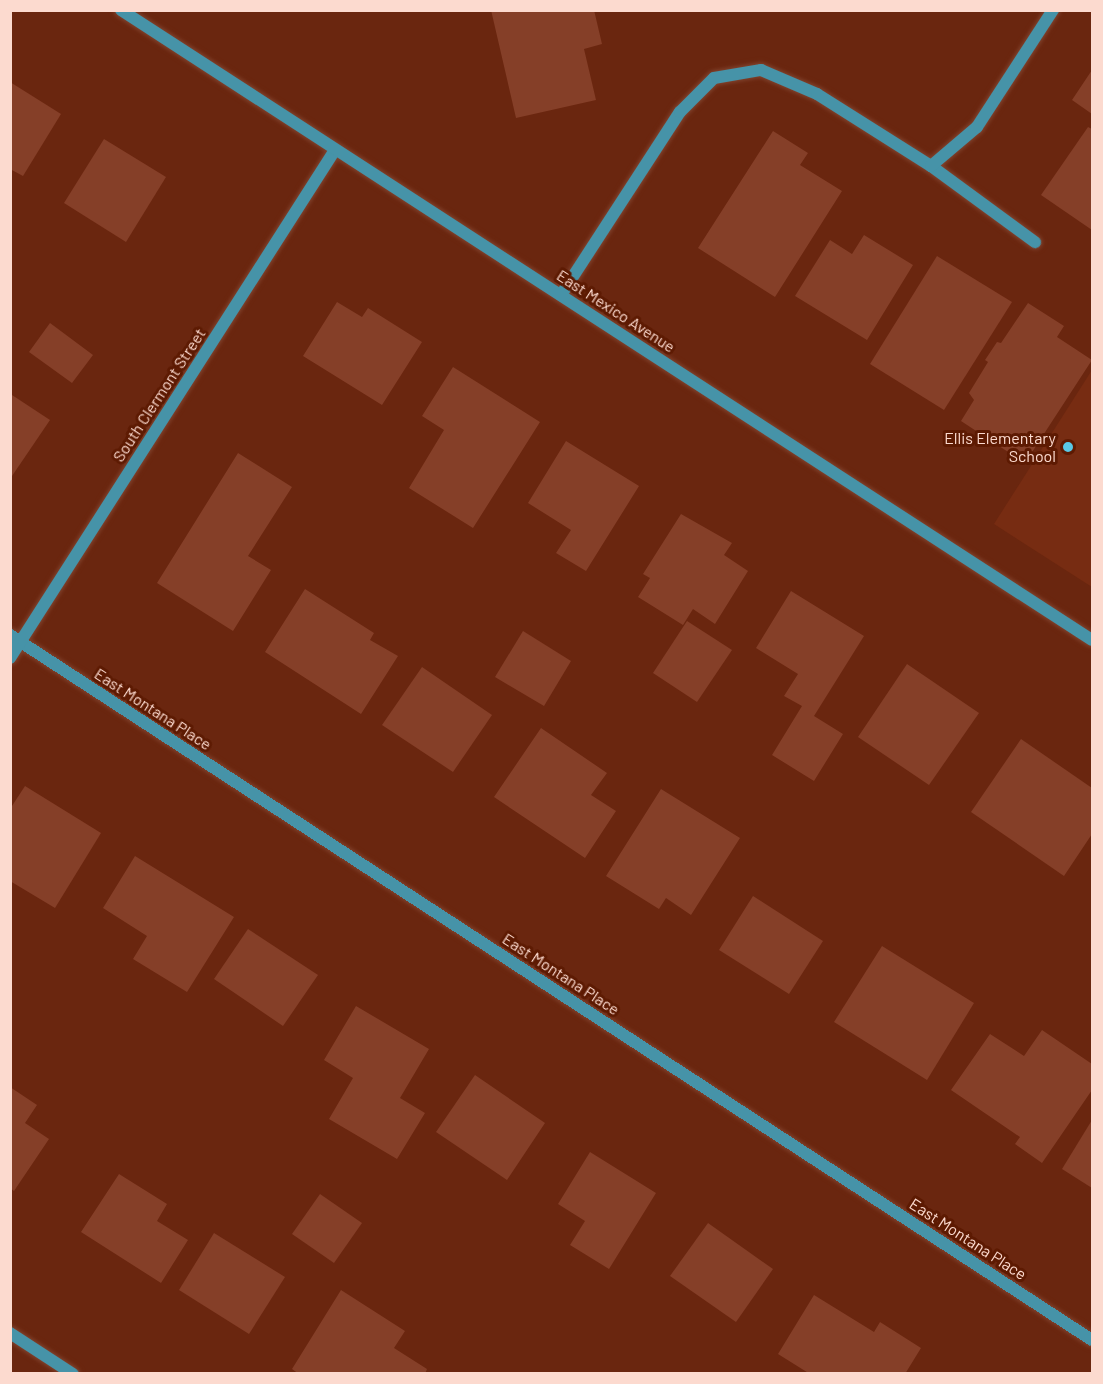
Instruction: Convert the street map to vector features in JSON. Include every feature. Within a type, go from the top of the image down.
[{"type":"street","name":"East Mexico Avenue","points":[[121,10],[1092,640]]},
{"type":"street","points":[[931,166],[976,128],[1053,10]]},
{"type":"street","points":[[561,295],[680,112],[714,78],[761,69],[817,94],[931,166],[1035,242]]},
{"type":"street","name":"South Clermont Street","points":[[10,658],[16,639],[335,150]]},
{"type":"street","name":"East Montana Place","points":[[16,639],[1092,1340]]},
{"type":"street","points":[[10,1333],[73,1374]]},
{"type":"shaded area","name":"Ellis Elementary School","points":[[1092,370],[1092,587],[994,524]]},
{"type":"building","points":[[491,10],[594,10],[602,44],[584,49],[596,100],[516,118]]},
{"type":"building","points":[[1092,70],[1092,114],[1072,100]]},
{"type":"building","points":[[10,82],[61,114],[23,176],[10,169]]},
{"type":"building","points":[[1088,127],[1092,129],[1092,230],[1041,195]]},
{"type":"building","points":[[773,131],[808,153],[800,165],[842,191],[775,297],[698,248]]},
{"type":"building","points":[[104,139],[166,177],[126,242],[64,203]]},
{"type":"building","points":[[864,235],[913,265],[867,340],[795,296],[830,240],[852,254]]},
{"type":"building","points":[[937,256],[1012,302],[944,410],[870,364]]},
{"type":"building","points":[[337,302],[362,317],[368,308],[422,342],[382,405],[303,356]]},
{"type":"building","points":[[1028,303],[1064,326],[1057,337],[1092,360],[1025,463],[961,421],[974,400],[969,393],[988,362],[985,360],[997,342],[1001,343]]},
{"type":"building","points":[[50,323],[93,355],[72,383],[29,352]]},
{"type":"building","points":[[453,367],[540,422],[473,528],[409,488],[444,430],[422,416]]},
{"type":"building","points":[[12,395],[50,420],[10,479],[10,397]]},
{"type":"building","points":[[566,441],[639,486],[586,571],[556,553],[571,530],[528,503]]},
{"type":"building","points":[[238,453],[292,487],[248,556],[271,570],[233,631],[157,583]]},
{"type":"building","points":[[681,514],[732,543],[724,555],[748,571],[715,624],[693,609],[683,625],[638,597],[650,578],[643,574]]},
{"type":"building","points":[[305,589],[374,633],[370,640],[398,656],[361,714],[265,652]]},
{"type":"building","points":[[791,591],[864,636],[814,716],[843,734],[814,781],[772,755],[802,706],[784,696],[798,674],[756,648]]},
{"type":"building","points":[[687,621],[732,650],[697,702],[653,673]]},
{"type":"building","points":[[523,631],[571,661],[544,706],[495,677]]},
{"type":"building","points":[[907,664],[979,713],[929,785],[858,737]]},
{"type":"building","points":[[422,667],[492,715],[453,772],[382,725]]},
{"type":"building","points":[[541,728],[607,773],[591,795],[616,811],[585,858],[494,797]]},
{"type":"building","points":[[1021,739],[1092,788],[1092,834],[1064,876],[971,812]]},
{"type":"building","points":[[25,786],[101,833],[55,908],[10,881],[10,809]]},
{"type":"building","points":[[661,789],[740,838],[691,915],[666,898],[659,909],[606,876]]},
{"type":"building","points":[[135,856],[234,917],[187,992],[133,959],[147,936],[103,908]]},
{"type":"building","points":[[753,896],[823,941],[789,994],[719,950]]},
{"type":"building","points":[[248,929],[318,975],[283,1026],[214,979]]},
{"type":"building","points":[[882,946],[974,1003],[927,1080],[834,1022]]},
{"type":"building","points":[[356,1006],[429,1049],[400,1098],[425,1113],[397,1159],[329,1119],[353,1078],[324,1060]]},
{"type":"building","points":[[1042,1030],[1092,1064],[1092,1090],[1042,1163],[1015,1144],[1020,1137],[951,1090],[990,1034],[1024,1056]]},
{"type":"building","points":[[475,1075],[545,1123],[507,1180],[436,1132]]},
{"type":"building","points":[[10,1087],[37,1105],[25,1123],[49,1139],[14,1191],[10,1188]]},
{"type":"building","points":[[1092,1120],[1092,1188],[1062,1169]]},
{"type":"building","points":[[590,1152],[656,1193],[609,1269],[570,1245],[585,1221],[558,1204]]},
{"type":"building","points":[[119,1174],[167,1204],[157,1221],[188,1240],[161,1283],[81,1232]]},
{"type":"building","points":[[320,1194],[362,1223],[334,1263],[292,1234]]},
{"type":"building","points":[[708,1223],[773,1269],[736,1322],[670,1276]]},
{"type":"building","points":[[214,1233],[285,1277],[249,1334],[179,1290]]},
{"type":"building","points":[[341,1290],[405,1331],[394,1348],[427,1369],[425,1374],[299,1374],[292,1369]]},
{"type":"building","points":[[814,1295],[874,1332],[880,1322],[921,1348],[905,1374],[810,1374],[778,1354]]},
{"type":"place","name":"Ellis Elementary School","points":[[1068,447]]}]
